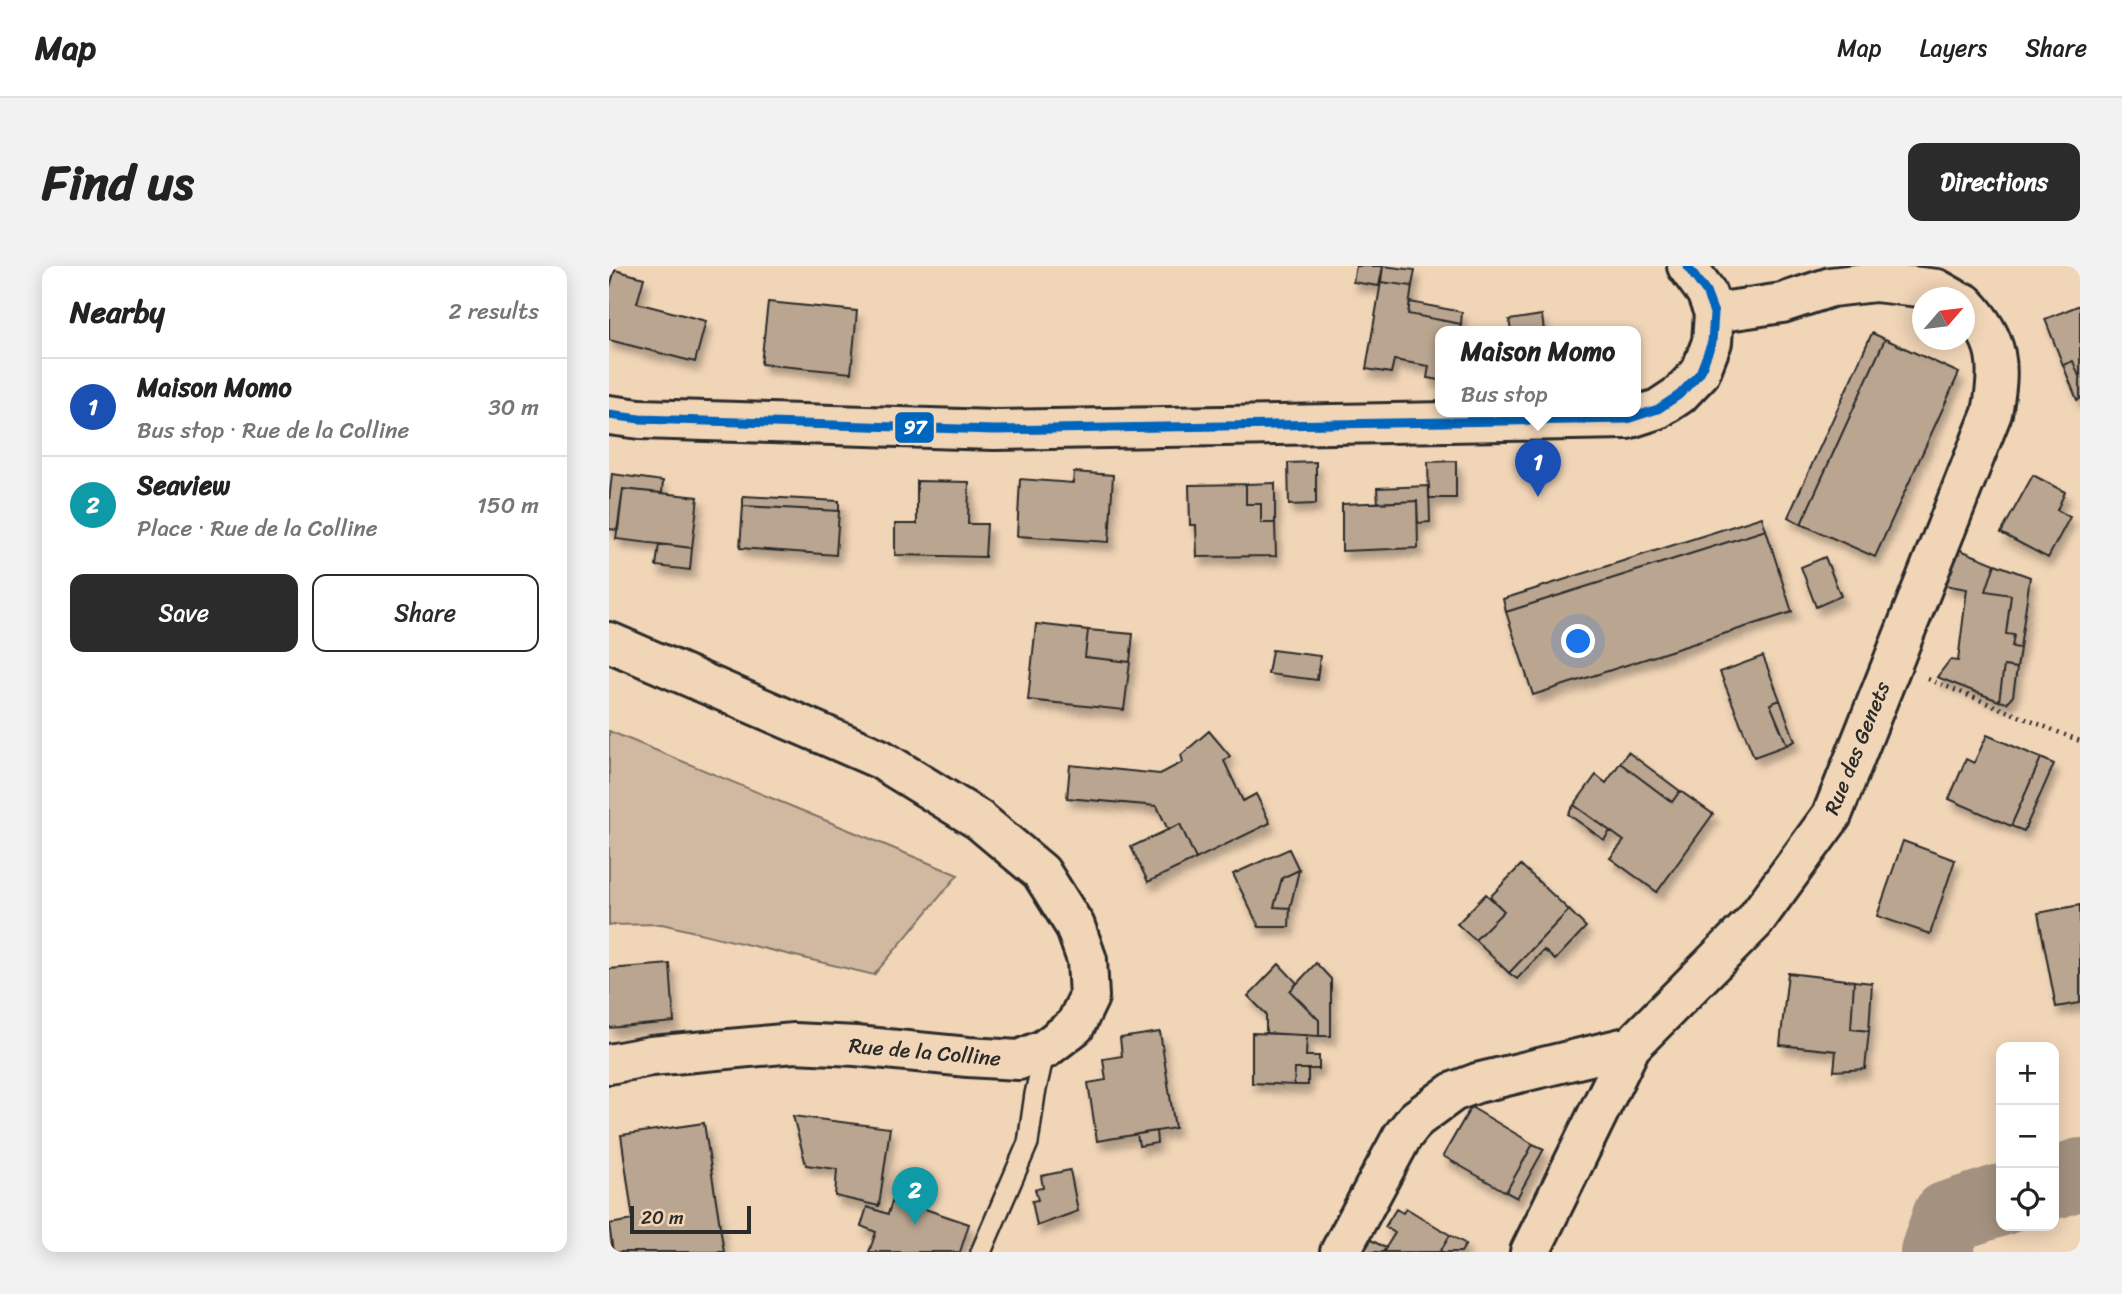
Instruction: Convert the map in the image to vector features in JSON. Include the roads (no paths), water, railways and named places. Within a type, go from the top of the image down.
[{"type":"street","points":[[1641,414],[1657,409],[1679,395],[1700,373],[1712,342],[1714,313],[1706,292],[1687,266]]},
{"type":"street","points":[[1714,313],[1782,303],[1831,287],[1875,282],[1919,287]]},
{"type":"street","name":"Rue des Genets","points":[[1530,1252],[1631,1046],[1754,922],[1832,815],[1992,413],[1998,360],[1986,329],[1975,315]]},
{"type":"street","points":[[609,415],[640,419],[994,430],[1633,417]]},
{"type":"street","name":"Rue de la Colline","points":[[609,642],[880,759],[979,820],[1041,872],[1075,926],[1087,960],[1089,997],[1075,1026],[1045,1049],[1019,1060],[794,1043],[651,1056],[609,1064]]},
{"type":"street","points":[[1341,1252],[1402,1137],[1416,1119],[1433,1105],[1453,1092],[1477,1083],[1631,1046]]},
{"type":"lane","points":[[981,1252],[1028,1143],[1045,1049]]},
{"type":"waterway","points":[[2059,1181],[2080,1174]]},
{"type":"waterway","points":[[1936,1252],[1948,1217],[1996,1202]]},
{"type":"place","name":"Maison Momo","points":[[1538,497]]},
{"type":"place","name":"Seaview","points":[[915,1225]]}]
